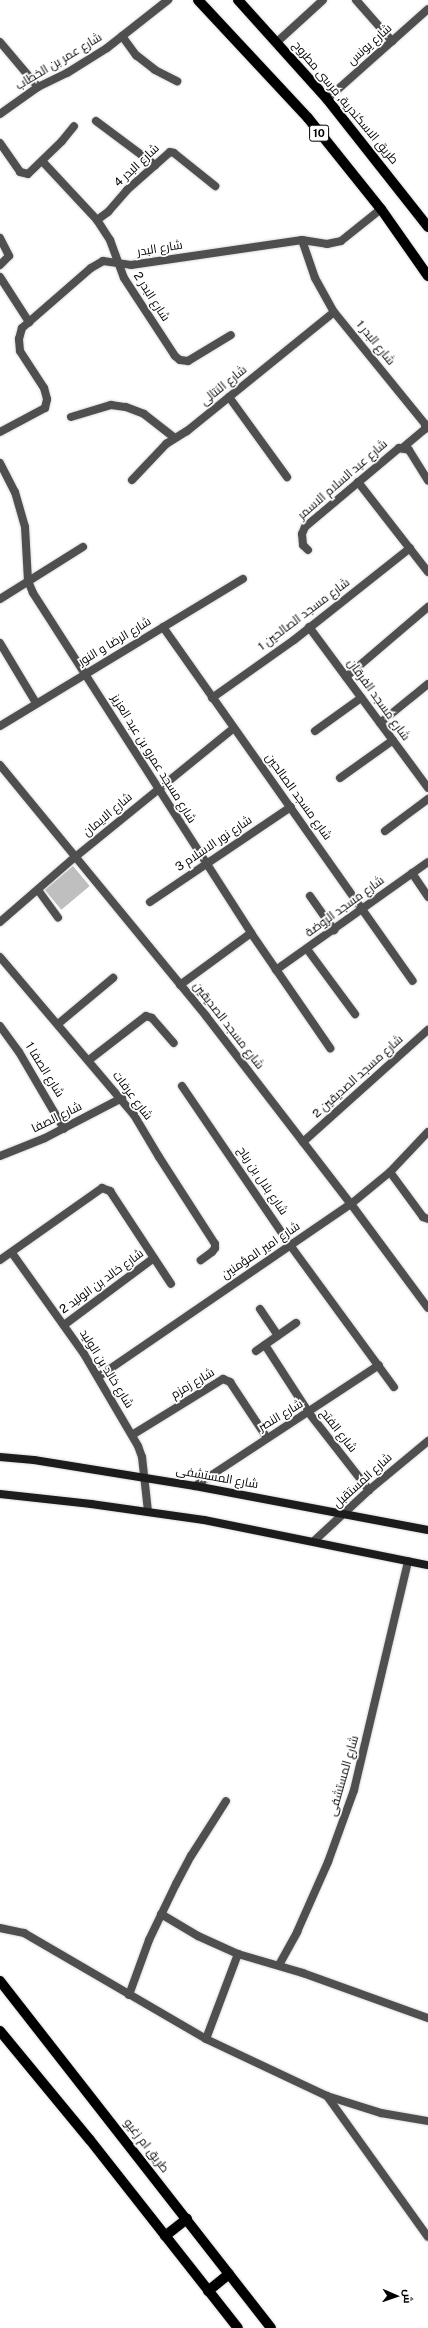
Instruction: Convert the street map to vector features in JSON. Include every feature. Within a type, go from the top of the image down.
[{"type":"main road","name":"10","points":[[198,0],[308,118],[381,210],[428,276]]},
{"type":"main road","name":"طريق الاسكندرية, مرسى مطروح","points":[[238,0],[327,99],[428,227]]},
{"type":"main road","name":"طريق ام زغيو","points":[[0,1981],[271,2328]]},
{"type":"main road","points":[[0,2031],[90,2140],[238,2328]]},
{"type":"main road","points":[[165,2236],[186,2219]]},
{"type":"main road","points":[[208,2291],[229,2274]]},
{"type":"street","name":"شارع عمر بن الخطاب","points":[[0,114],[38,87],[67,73],[122,36],[168,0]]},
{"type":"street","points":[[277,42],[323,0]]},
{"type":"street","points":[[356,0],[392,41]]},
{"type":"street","name":"شارع يونس","points":[[327,99],[428,9]]},
{"type":"street","points":[[122,36],[136,55],[155,70],[177,81]]},
{"type":"street","points":[[0,42],[38,87]]},
{"type":"street","points":[[96,121],[155,165]]},
{"type":"street","points":[[0,143],[24,174],[28,174],[43,162],[74,126]]},
{"type":"street","name":"شارع البدر 4","points":[[97,220],[108,212],[165,155],[174,153],[215,186]]},
{"type":"street","name":"شارع البدر 2","points":[[43,162],[97,220],[110,240],[124,278],[175,356],[180,360],[188,361],[231,335]]},
{"type":"street","name":"شارع البدر","points":[[0,432],[45,408],[47,399],[44,388],[20,351],[19,339],[22,328],[91,268],[103,262],[131,265],[302,240],[327,244],[341,241],[381,210]]},
{"type":"street","points":[[0,238],[9,256],[0,265]]},
{"type":"street","name":"شارع البدر 1","points":[[302,240],[315,278],[334,312],[425,424],[424,429],[402,448]]},
{"type":"street","points":[[0,277],[29,322]]},
{"type":"street","name":"شارع النتالى","points":[[132,480],[166,444],[187,431],[334,312]]},
{"type":"street","points":[[229,397],[287,477]]},
{"type":"street","points":[[71,417],[111,405],[126,407],[144,414],[175,438]]},
{"type":"street","name":"شارع عبد السلام الاسمر","points":[[308,550],[303,545],[302,534],[305,526],[402,448],[409,450],[428,480]]},
{"type":"street","name":"شارع مسجد عمرو بن عبد العزيز","points":[[0,464],[15,492],[25,527],[28,581],[33,593],[251,933],[330,1048]]},
{"type":"street","points":[[358,482],[428,572]]},
{"type":"street","points":[[0,600],[83,547]]},
{"type":"street","name":"شارع مسجد الصالحين 1","points":[[212,698],[309,627],[410,548]]},
{"type":"street","name":"شارع الرضا و النور","points":[[0,726],[243,580]]},
{"type":"street","points":[[346,677],[428,607]]},
{"type":"street","name":"شارع مسجد الصالحين","points":[[163,627],[234,729],[364,908],[413,981]]},
{"type":"street","name":"شارع مسجد الفرقان","points":[[309,627],[428,788]]},
{"type":"street","points":[[0,643],[36,703]]},
{"type":"street","points":[[380,723],[428,684]]},
{"type":"street","points":[[315,731],[361,698]]},
{"type":"street","name":"شارع الايمان","points":[[0,922],[74,858],[234,729]]},
{"type":"street","points":[[340,778],[392,740]]},
{"type":"street","name":"شارع مسجد الصديقين","points":[[0,766],[74,858],[180,985],[351,1204],[428,1308]]},
{"type":"street","points":[[385,831],[428,799]]},
{"type":"street","name":"شارع نور الاسلام 3","points":[[150,902],[291,807]]},
{"type":"street","name":"شارع مسجد الروضة","points":[[276,970],[428,862]]},
{"type":"street","points":[[412,874],[428,897]]},
{"type":"street","points":[[38,890],[58,918]]},
{"type":"street","points":[[310,896],[334,930]]},
{"type":"street","points":[[180,985],[251,933]]},
{"type":"street","points":[[307,949],[355,1014]]},
{"type":"street","name":"شارع عرفات","points":[[0,957],[122,1098],[215,1244],[215,1248],[212,1252],[201,1260]]},
{"type":"street","points":[[58,1024],[112,978]]},
{"type":"street","points":[[89,1060],[146,1016],[152,1018],[174,1043]]},
{"type":"street","name":"شارع الصفا 1","points":[[0,1026],[27,1065],[64,1129]]},
{"type":"street","name":"شارع مسجد الصديقين 2","points":[[303,1142],[428,1030]]},
{"type":"street","name":"شارع بلال بن رباح","points":[[182,1086],[290,1246],[394,1387]]},
{"type":"street","name":"شارع الصفا","points":[[0,1156],[64,1129],[122,1098]]},
{"type":"street","name":"شارع امير المؤمنين","points":[[98,1377],[351,1204],[390,1172],[428,1132]]},
{"type":"street","points":[[390,1172],[423,1217],[428,1219]]},
{"type":"street","points":[[0,1260],[102,1188],[110,1191],[171,1284]]},
{"type":"street","name":"شارع خالد بن الوليد","points":[[12,1252],[64,1325],[98,1377],[132,1435],[142,1457],[143,1478],[148,1511]]},
{"type":"street","name":"شارع خالد بن الوليد 2","points":[[64,1325],[154,1258]]},
{"type":"street","points":[[260,1309],[278,1336]]},
{"type":"street","points":[[256,1351],[296,1323]]},
{"type":"street","name":"شارع الفتح","points":[[265,1345],[309,1413],[369,1490]]},
{"type":"street","name":"شارع النصر","points":[[195,1486],[267,1438],[309,1413],[379,1365]]},
{"type":"street","name":"شارع زمزم","points":[[132,1435],[223,1379],[230,1382],[267,1438]]},
{"type":"street","name":"شارع المستقبل","points":[[314,1541],[369,1490],[428,1441]]},
{"type":"street","name":"شارع المستشفى","points":[[0,1457],[34,1460],[195,1486],[428,1530]]},
{"type":"street","points":[[0,1494],[148,1511],[234,1525],[428,1565]]},
{"type":"street","name":"شارع المستشفى","points":[[279,1965],[297,1932],[322,1876],[354,1790],[408,1560]]},
{"type":"street","points":[[129,1995],[161,1914],[191,1856],[226,1801]]},
{"type":"street","points":[[161,1914],[198,1936],[238,1954],[279,1965],[428,2018]]},
{"type":"street","points":[[0,1928],[24,1933],[206,2039],[327,2096],[381,2113],[428,2121]]},
{"type":"street","points":[[206,2039],[238,1954]]},
{"type":"street","points":[[327,2096],[428,2237]]},
{"type":"building","points":[[73,866],[90,886],[61,910],[45,890]]}]
